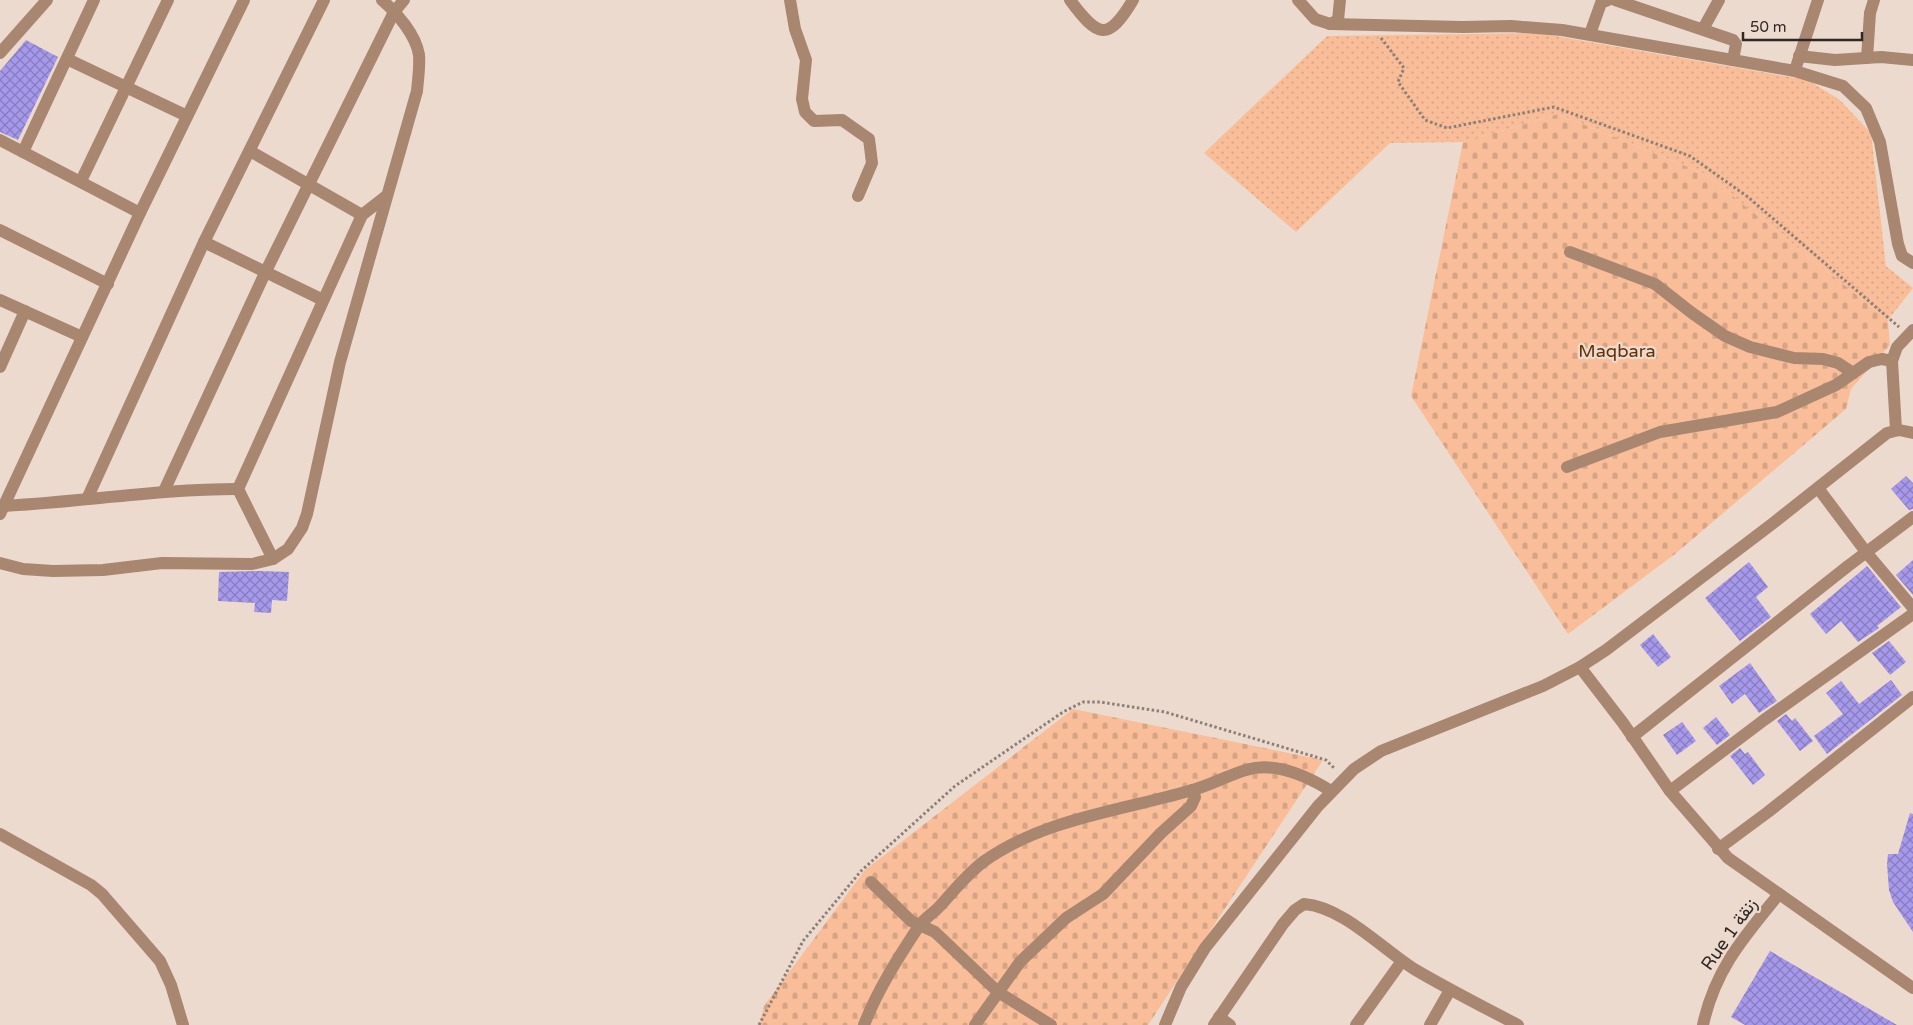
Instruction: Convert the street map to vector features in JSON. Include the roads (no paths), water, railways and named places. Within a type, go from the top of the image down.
[{"type":"street","points":[[0,53],[47,0]]},
{"type":"street","points":[[23,152],[94,0]]},
{"type":"street","points":[[81,181],[168,0]]},
{"type":"street","points":[[2,510],[186,116],[244,0]]},
{"type":"street","points":[[87,499],[204,242],[324,0]]},
{"type":"street","points":[[0,563],[23,568],[53,571],[103,570],[162,563],[252,564],[273,559],[288,549],[296,539],[307,514],[340,362],[385,197],[412,110],[419,72],[419,55],[415,42],[394,12],[382,0]]},
{"type":"street","points":[[164,491],[265,273],[394,12],[404,0]]},
{"type":"street","points":[[790,0],[795,29],[806,60],[802,99],[805,112],[814,120],[842,120],[869,139],[872,163],[858,196]]},
{"type":"street","points":[[1070,0],[1086,20],[1098,29],[1105,30],[1117,25],[1133,0]]},
{"type":"street","points":[[1298,0],[1315,19],[1330,24],[1372,26],[1528,26],[1590,34],[1794,71],[1843,86],[1866,108],[1880,142],[1898,244],[1902,256],[1913,263]]},
{"type":"street","points":[[1330,24],[1338,20],[1340,0]]},
{"type":"street","points":[[1590,34],[1601,3],[1608,0]]},
{"type":"street","points":[[1615,0],[1734,40],[1736,44],[1733,60]]},
{"type":"street","points":[[1656,14],[1659,0]]},
{"type":"street","points":[[1703,29],[1719,0]]},
{"type":"street","points":[[1794,71],[1818,0]]},
{"type":"street","points":[[1867,58],[1870,13],[1874,0]]},
{"type":"street","points":[[1799,56],[1835,60],[1867,58],[1913,60]]},
{"type":"street","points":[[67,59],[186,116]]},
{"type":"street","points":[[0,140],[140,213]]},
{"type":"street","points":[[250,151],[362,215]]},
{"type":"street","points":[[238,489],[362,215],[385,197]]},
{"type":"street","points":[[0,230],[108,284]]},
{"type":"street","points":[[204,242],[323,300]]},
{"type":"street","points":[[1570,252],[1655,284],[1725,336],[1750,347],[1794,358],[1823,359],[1838,363],[1853,373]]},
{"type":"street","points":[[0,300],[82,337]]},
{"type":"street","points":[[0,367],[25,311]]},
{"type":"street","points":[[1896,430],[1892,361],[1897,347],[1911,333]]},
{"type":"street","points":[[1567,467],[1660,432],[1776,412],[1836,386],[1869,362],[1882,359],[1892,361]]},
{"type":"street","points":[[1165,1025],[1181,987],[1205,948],[1331,791],[1344,778],[1381,751],[1550,683],[1580,667],[1634,629],[1818,488],[1881,437],[1896,430],[1913,433]]},
{"type":"street","points":[[1818,488],[1866,552],[1913,608]]},
{"type":"street","points":[[238,489],[273,559]]},
{"type":"street","points":[[2,510],[164,491],[238,489]]},
{"type":"street","points":[[1632,737],[1866,552],[1913,518]]},
{"type":"street","points":[[1670,791],[1764,720],[1913,614]]},
{"type":"street","points":[[1580,667],[1670,791],[1718,849],[1744,870],[1913,988]]},
{"type":"street","points":[[1718,849],[1768,812],[1913,697]]},
{"type":"street","points":[[864,1025],[885,978],[920,925],[971,872],[1018,841],[1045,830],[1109,810],[1192,790],[1247,769],[1270,768],[1312,779],[1331,791]]},
{"type":"street","points":[[975,1025],[1020,962],[1052,930],[1103,894],[1160,833],[1191,806],[1195,796],[1192,790]]},
{"type":"street","points":[[0,834],[91,885],[102,894],[160,961],[171,985],[183,1025]]},
{"type":"street","points":[[870,882],[911,921],[935,932],[998,992],[1051,1025]]},
{"type":"street","name":"Rue 1 زنقة","points":[[1703,1025],[1714,985],[1726,963],[1753,926],[1780,894]]},
{"type":"street","points":[[1230,1025],[1216,1021],[1283,924],[1295,910],[1304,904],[1327,908],[1402,961],[1496,1020],[1518,1025]]},
{"type":"street","points":[[1356,1025],[1402,961]]},
{"type":"street","points":[[1430,1025],[1450,990]]},
{"type":"park label","name":"Maqbara","points":[[1617,351]]}]
